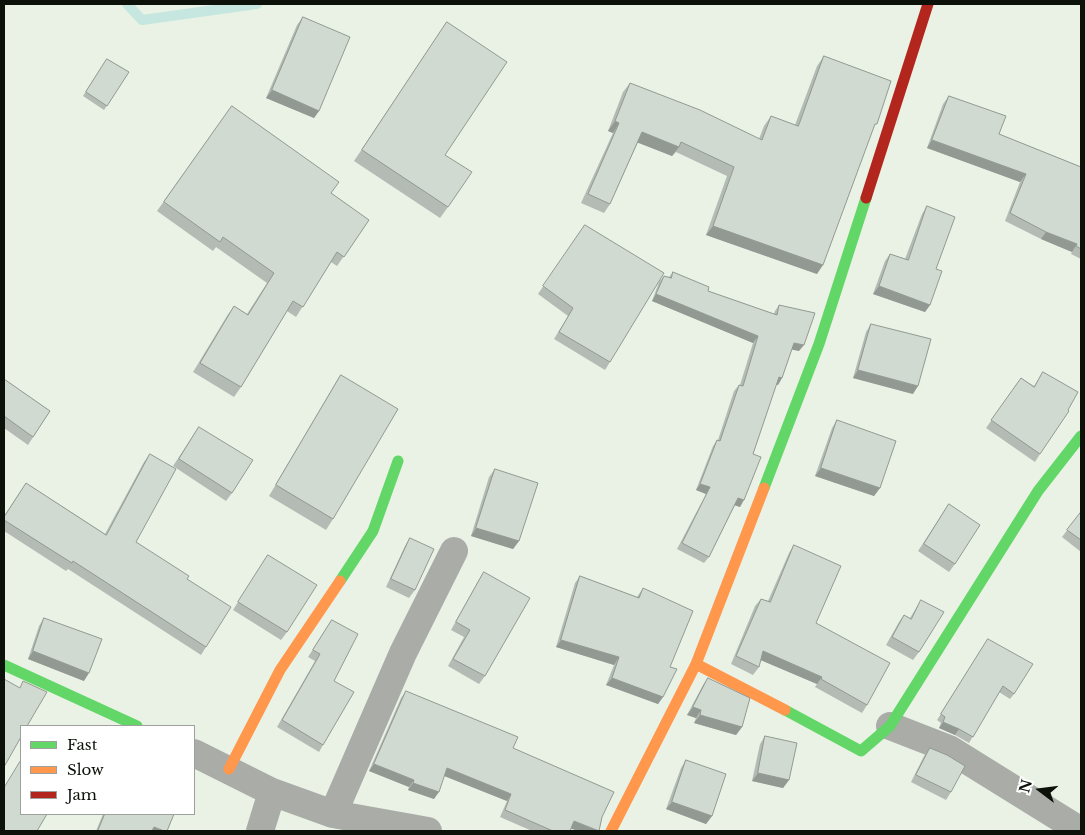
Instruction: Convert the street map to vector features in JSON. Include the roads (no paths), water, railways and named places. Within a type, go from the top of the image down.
[{"type":"street","points":[[611,831],[696,664],[819,344],[928,4]]},
{"type":"street","points":[[696,664],[753,692],[861,750],[890,726],[1038,491],[1081,436]]},
{"type":"street","points":[[229,769],[280,670],[373,531],[398,461]]},
{"type":"street","points":[[333,814],[403,653],[454,551]]},
{"type":"street","points":[[4,665],[135,725]]},
{"type":"street","points":[[890,726],[949,749],[1081,831]]},
{"type":"street","points":[[195,753],[272,792],[333,814],[428,831]]},
{"type":"street","points":[[260,831],[272,792]]},
{"type":"waterway","points":[[127,4],[142,20],[257,4]]}]
